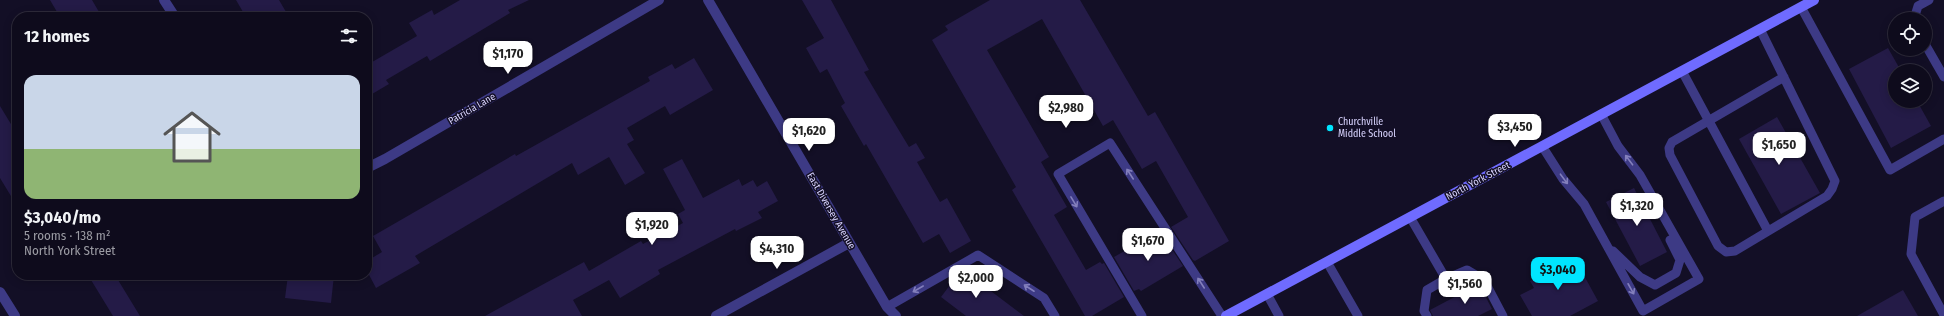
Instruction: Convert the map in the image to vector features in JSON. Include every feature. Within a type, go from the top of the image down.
[{"type":"main road","name":"North York Street","points":[[1226,316],[1814,0]]},
{"type":"street","points":[[164,0],[172,12]]},
{"type":"street","name":"Patricia Lane","points":[[372,166],[659,0]]},
{"type":"street","name":"East Diversey Avenue","points":[[708,0],[887,307],[896,316]]},
{"type":"street","points":[[716,316],[849,243]]},
{"type":"street","points":[[0,292],[16,316]]},
{"type":"lane","points":[[1916,3],[1929,0]]},
{"type":"lane","points":[[1802,6],[1890,170],[1944,139]]},
{"type":"lane","points":[[1760,28],[1835,181],[1827,196],[1735,251],[1726,252],[1718,246],[1670,156],[1669,148],[1672,142],[1784,77]]},
{"type":"lane","points":[[1932,56],[1944,77]]},
{"type":"lane","points":[[1682,71],[1710,120],[1768,231]]},
{"type":"lane","points":[[1542,146],[1563,179],[1584,204],[1643,311],[1699,279],[1640,175],[1618,146],[1601,114]]},
{"type":"lane","points":[[1142,316],[1058,174],[1110,143],[1222,316]]},
{"type":"lane","points":[[1607,246],[1640,277],[1655,285],[1676,273],[1680,260],[1640,175]]},
{"type":"lane","points":[[1944,201],[1915,217],[1911,254],[1944,315]]},
{"type":"lane","points":[[1410,217],[1446,279]]},
{"type":"lane","points":[[887,307],[978,255],[1044,298],[1055,316]]},
{"type":"lane","points":[[1328,262],[1358,316]]},
{"type":"lane","points":[[1427,316],[1424,312],[1427,290],[1446,279],[1467,270],[1484,280],[1503,316]]},
{"type":"lane","points":[[1267,294],[1279,316]]},
{"type":"building","points":[[50,0],[92,0],[99,12],[57,12]]},
{"type":"building","points":[[236,0],[279,0],[286,12],[243,12]]},
{"type":"building","points":[[460,0],[529,0],[508,10],[510,13],[430,61],[427,56],[386,80],[389,84],[372,94],[372,62],[417,36],[409,23],[432,10],[434,15]]},
{"type":"building","points":[[802,0],[831,0],[869,70],[864,72],[909,147],[916,143],[925,158],[917,162],[940,202],[947,198],[971,241],[950,253],[939,234],[923,243],[866,144],[864,146],[841,106],[845,103],[827,69],[820,73],[806,48],[824,38]]},
{"type":"building","points":[[990,0],[1080,0],[1148,116],[1155,112],[1229,241],[1195,261],[1193,260],[1171,227],[1188,217],[1156,161],[1142,169],[1113,120],[1103,126],[1042,19],[987,50],[1049,157],[1041,162],[1067,207],[1054,215],[1086,270],[1100,262],[1102,264],[1104,263],[1124,297],[1092,316],[1085,316],[1012,190],[1016,187],[932,40],[948,30],[945,26]]},
{"type":"building","points":[[1888,48],[1888,56],[1893,56],[1897,64],[1888,64],[1888,108],[1921,108],[1931,126],[1891,148],[1849,69]]},
{"type":"building","points":[[694,58],[713,90],[670,115],[665,106],[627,128],[634,140],[627,144],[645,173],[625,185],[609,157],[578,175],[572,163],[415,256],[420,263],[376,288],[372,280],[372,258],[382,252],[373,236],[515,154],[516,156],[650,81],[648,77],[672,64],[675,69]]},
{"type":"building","points":[[0,106],[12,126],[12,198],[0,178]]},
{"type":"building","points":[[1777,117],[1820,193],[1781,214],[1739,139]]},
{"type":"building","points":[[682,159],[703,198],[739,179],[742,186],[753,180],[757,187],[767,181],[778,201],[758,212],[762,218],[736,231],[735,229],[658,270],[660,274],[620,298],[609,280],[573,300],[582,316],[485,316],[584,262],[589,271],[641,241],[643,244],[683,223],[678,214],[685,210],[663,169]]},
{"type":"building","points":[[1634,188],[1667,252],[1640,266],[1606,202]]},
{"type":"building","points":[[1156,233],[1157,235],[1161,233],[1183,266],[1141,291],[1139,289],[1134,291],[1114,257]]},
{"type":"building","points":[[1548,259],[1556,272],[1576,261],[1598,301],[1570,316],[1532,316],[1520,295],[1534,288],[1530,281],[1537,277],[1532,268]]},
{"type":"building","points":[[963,270],[1024,316],[966,316],[941,297],[959,273]]},
{"type":"building","points":[[91,280],[118,280],[140,316],[113,316]]},
{"type":"building","points":[[287,280],[333,280],[331,303],[285,298]]},
{"type":"building","points":[[1479,284],[1492,309],[1478,316],[1433,316],[1430,310]]},
{"type":"building","points":[[1903,290],[1918,316],[1857,316]]},
{"type":"place","name":"Churchville Middle School","points":[[1330,128]]}]
